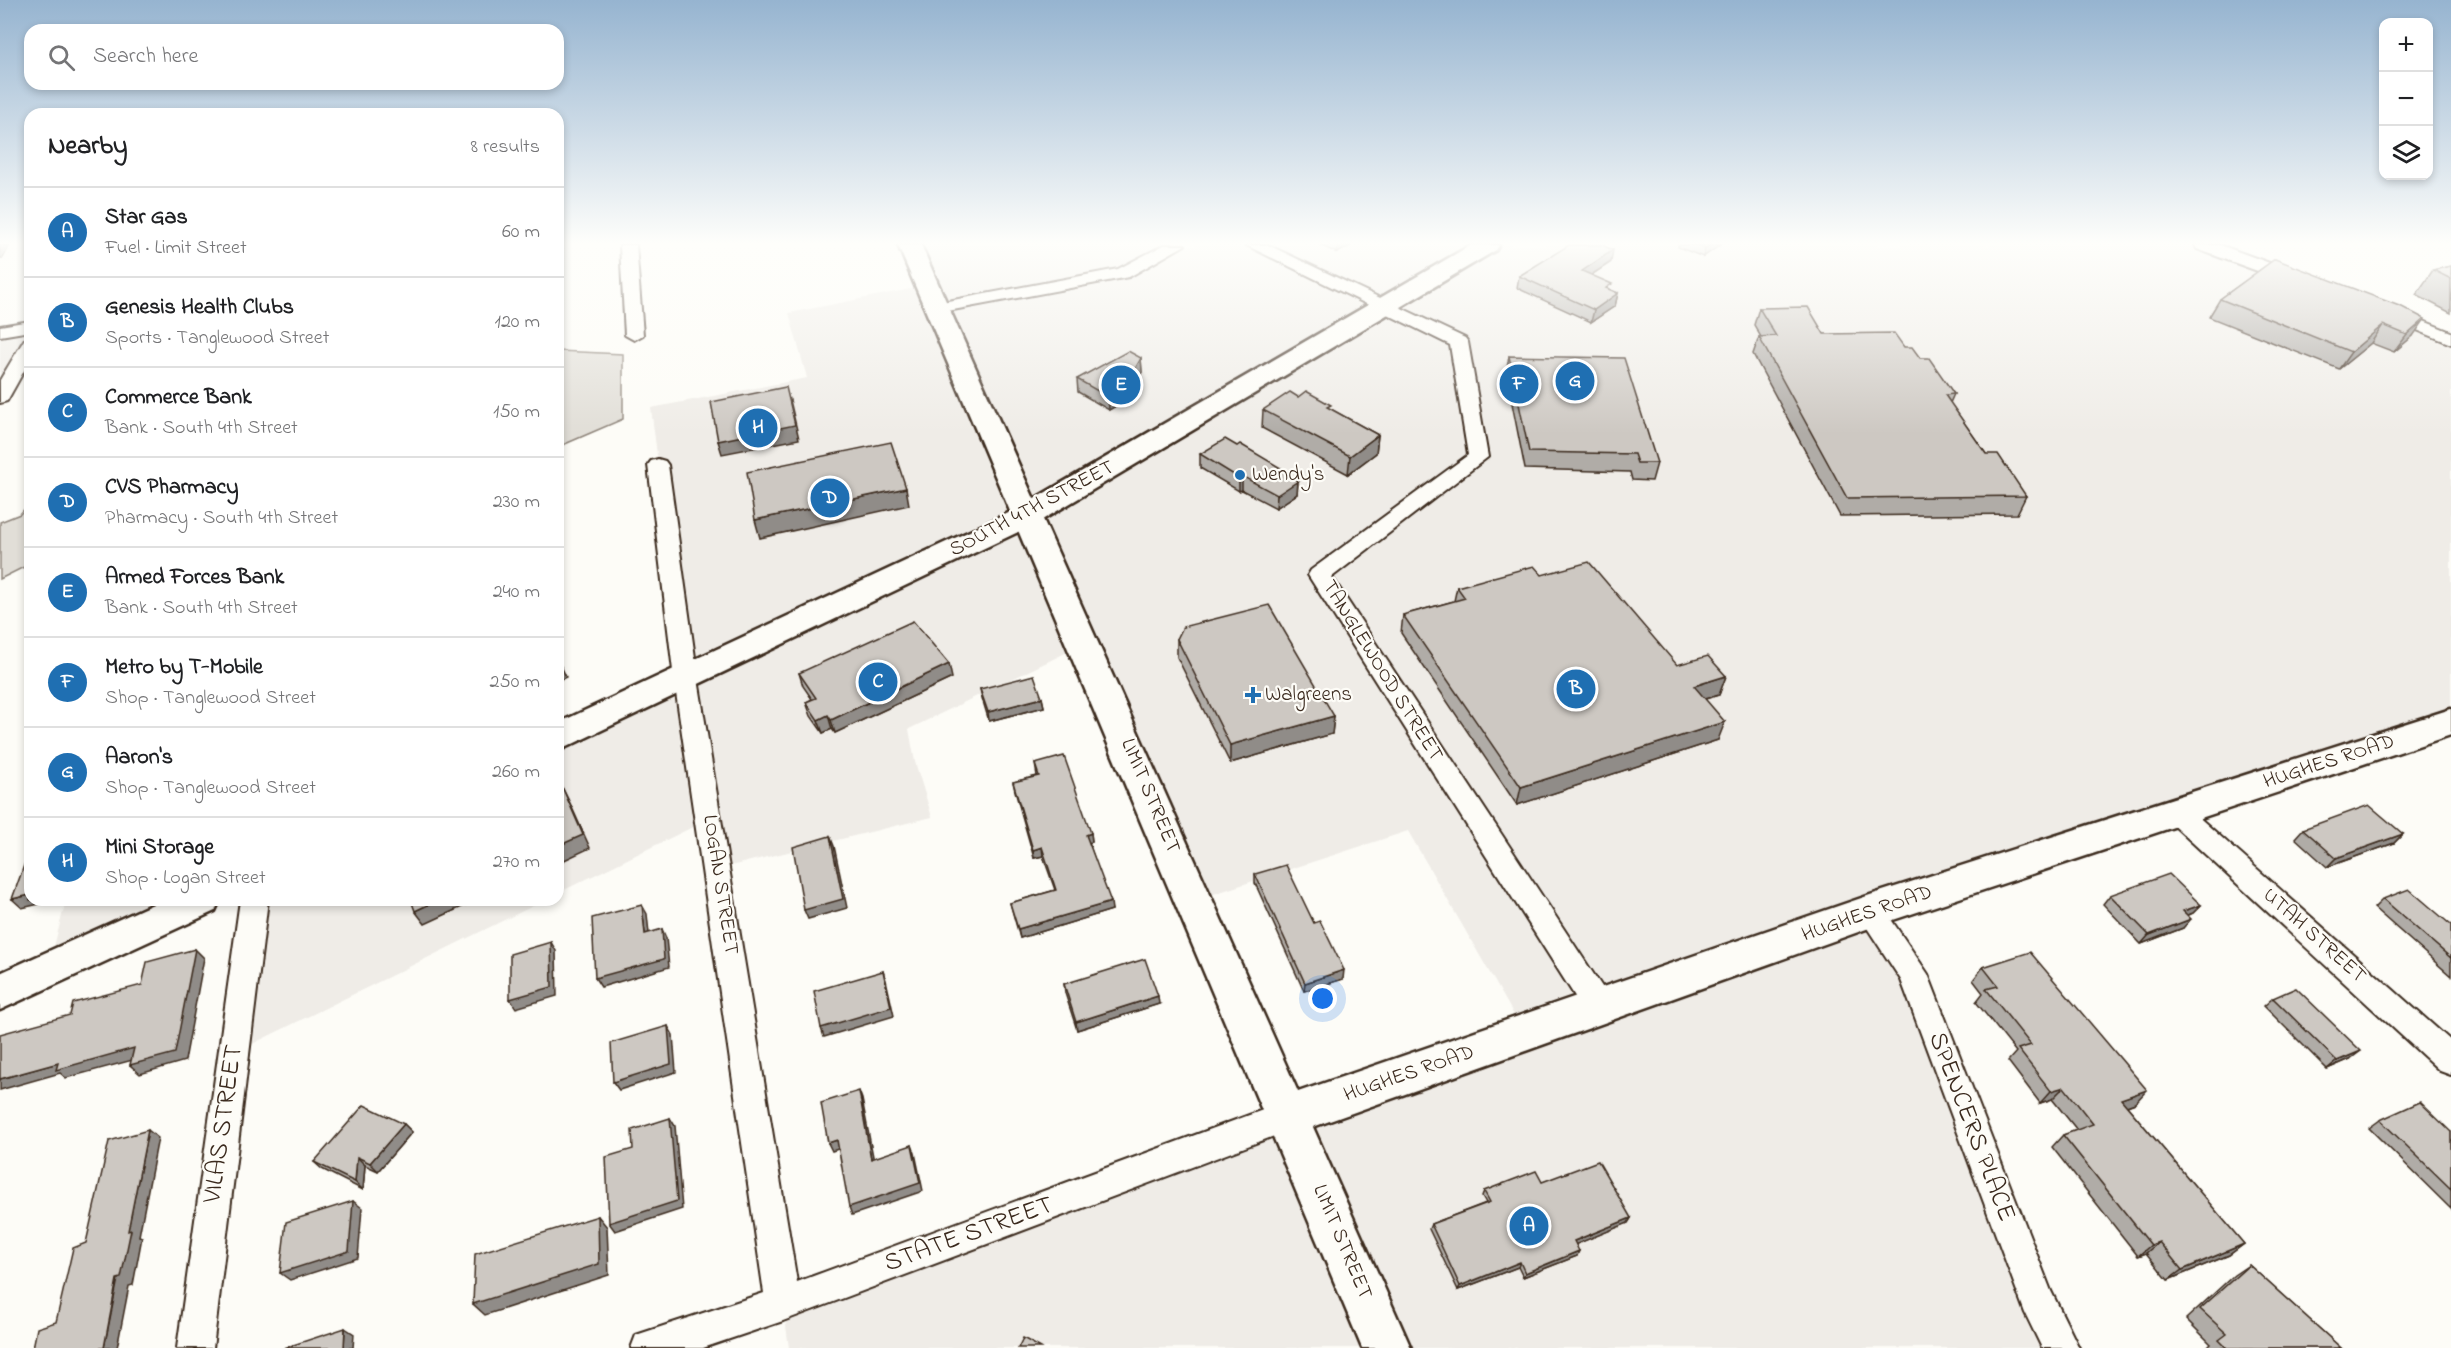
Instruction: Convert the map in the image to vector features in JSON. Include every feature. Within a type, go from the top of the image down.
[{"type":"main road","name":"LIMIT STREET","points":[[937,308],[1388,1348]]},
{"type":"main road","name":"SOUTH 4TH STREET","points":[[564,735],[1027,516],[1384,308]]},
{"type":"main road","name":"HUGHES ROAD","points":[[1287,1116],[1870,911],[2451,722]]},
{"type":"main road","points":[[0,992],[188,906]]},
{"type":"street","points":[[632,308],[634,335]]},
{"type":"street","name":"TANGLEWOOD STREET","points":[[1384,308],[1459,342],[1478,457],[1319,575],[1599,1008]]},
{"type":"street","points":[[2379,309],[2451,339]]},
{"type":"street","points":[[0,331],[24,327]]},
{"type":"street","points":[[0,397],[24,355]]},
{"type":"street","name":"LOGAN STREET","points":[[658,465],[686,679],[716,859],[783,1304]]},
{"type":"street","name":"UTAH STREET","points":[[2176,812],[2451,1061]]},
{"type":"street","name":"VILAS STREET","points":[[195,1348],[253,906]]},
{"type":"street","name":"SPENCERS PLACE","points":[[1870,911],[1913,974],[2037,1301],[2061,1348]]},
{"type":"street","name":"STATE STREET","points":[[649,1348],[783,1304],[1287,1116]]},
{"type":"shaded area","points":[[815,308],[2369,308],[2451,339],[2451,722],[1870,911],[1913,974],[2061,1348],[789,1348],[783,1304],[1525,1034],[1408,831],[1195,900],[1084,644],[909,729],[915,762],[932,817],[718,869],[709,819],[564,890],[564,735],[686,679],[651,408],[807,378],[789,313]]},
{"type":"shaded area","points":[[24,327],[24,355],[0,397],[0,331]]},
{"type":"shaded area","points":[[564,351],[623,354],[623,419],[564,444]]},
{"type":"shaded area","points":[[24,510],[24,567],[0,579],[0,522],[20,514]]},
{"type":"shaded area","points":[[64,906],[188,906],[48,970]]},
{"type":"shaded area","points":[[253,906],[533,906],[234,1053]]},
{"type":"building","points":[[1759,308],[1809,308],[1824,334],[1894,333],[1904,347],[1912,347],[1920,358],[1929,358],[1954,394],[1945,395],[1986,454],[1998,454],[2026,496],[1847,498],[1759,337],[1776,336]]},
{"type":"building","points":[[2242,308],[2404,308],[2425,319],[2407,335],[2383,325],[2351,352]]},
{"type":"building","points":[[1128,351],[1141,358],[1125,387],[1108,397],[1077,379]]},
{"type":"building","points":[[1509,356],[1624,358],[1657,463],[1637,463],[1634,454],[1529,452]]},
{"type":"building","points":[[786,387],[795,425],[718,441],[711,402]]},
{"type":"building","points":[[1306,391],[1331,405],[1327,407],[1378,435],[1350,456],[1263,410],[1290,392],[1298,397]]},
{"type":"building","points":[[1225,439],[1237,446],[1240,444],[1289,473],[1287,474],[1298,481],[1277,495],[1242,476],[1239,478],[1200,454]]},
{"type":"building","points":[[891,442],[906,488],[755,520],[747,472]]},
{"type":"building","points":[[1589,562],[1677,665],[1708,656],[1726,676],[1694,686],[1725,722],[1521,787],[1403,615],[1465,598],[1457,587],[1534,566],[1542,575]]},
{"type":"building","name":"Walgreens","points":[[1269,605],[1334,716],[1230,745],[1177,639],[1183,627]]},
{"type":"building","points":[[913,621],[949,664],[831,720],[828,715],[818,720],[806,702],[816,698],[799,673]]},
{"type":"building","points":[[1034,675],[1042,698],[988,712],[980,689]]},
{"type":"building","points":[[1064,756],[1091,833],[1086,835],[1111,902],[1018,929],[1010,903],[1056,890],[1042,847],[1033,850],[1013,782],[1039,776],[1035,764]]},
{"type":"building","points":[[564,791],[583,835],[564,843]]},
{"type":"building","points":[[2369,805],[2403,834],[2336,858],[2303,829]]},
{"type":"building","points":[[830,836],[843,899],[804,910],[793,847]]},
{"type":"building","points":[[1286,865],[1314,923],[1320,921],[1344,970],[1305,983],[1255,874]]},
{"type":"building","points":[[24,866],[24,896],[12,899]]},
{"type":"building","points":[[2169,874],[2201,905],[2183,911],[2191,919],[2149,935],[2110,895]]},
{"type":"building","points":[[2409,889],[2451,925],[2451,958],[2383,899]]},
{"type":"building","points":[[642,905],[645,934],[662,929],[664,959],[595,978],[592,918]]},
{"type":"building","points":[[413,906],[425,906],[415,911]]},
{"type":"building","points":[[551,942],[552,987],[510,999],[510,954]]},
{"type":"building","points":[[195,949],[175,1053],[130,1065],[134,1048],[56,1070],[58,1063],[0,1079],[0,1034],[70,1015],[73,1003],[142,985],[147,962]]},
{"type":"building","points":[[2030,952],[2147,1090],[2121,1099],[2244,1244],[2182,1270],[2159,1242],[2151,1245],[2063,1135],[2093,1124],[2064,1087],[2051,1091],[2018,1049],[2031,1045],[1986,989],[1998,986],[1983,967]]},
{"type":"building","points":[[1145,959],[1158,996],[1076,1022],[1064,984]]},
{"type":"building","points":[[883,971],[891,1007],[821,1028],[814,991]]},
{"type":"building","points":[[2296,988],[2361,1051],[2337,1061],[2273,998]]},
{"type":"building","points":[[668,1026],[671,1064],[613,1082],[611,1043]]},
{"type":"building","points":[[859,1091],[871,1159],[912,1145],[920,1183],[849,1207],[837,1140],[828,1143],[821,1103]]},
{"type":"building","points":[[2420,1102],[2451,1132],[2451,1189],[2380,1120]]},
{"type":"building","points":[[364,1105],[404,1124],[370,1163],[357,1157],[355,1182],[314,1162]]},
{"type":"building","points":[[670,1118],[677,1201],[609,1223],[606,1157],[633,1149],[632,1130]]},
{"type":"building","points":[[148,1130],[128,1231],[131,1230],[121,1278],[117,1279],[104,1348],[33,1348],[37,1328],[56,1322],[73,1248],[86,1243],[109,1141]]},
{"type":"building","points":[[1598,1161],[1631,1218],[1574,1241],[1579,1251],[1525,1273],[1520,1262],[1460,1286],[1431,1224],[1490,1202],[1484,1191],[1536,1171],[1542,1182]]},
{"type":"building","points":[[353,1201],[349,1251],[280,1273],[286,1222]]},
{"type":"building","points":[[598,1216],[599,1264],[473,1304],[475,1254]]},
{"type":"building","points":[[2249,1265],[2341,1348],[2227,1348],[2219,1340],[2227,1334],[2200,1309]]},
{"type":"building","points":[[345,1328],[344,1348],[284,1348]]},
{"type":"building","points":[[1023,1338],[1041,1348],[1018,1348]]},
{"type":"place","name":"Aaron's","points":[[1575,381]]},
{"type":"place","name":"Metro by T-Mobile","points":[[1519,384]]},
{"type":"place","name":"Armed Forces Bank","points":[[1121,385]]},
{"type":"place","name":"Mini Storage","points":[[758,428]]},
{"type":"place","name":"Wendy's","points":[[1240,475]]},
{"type":"place","name":"CVS Pharmacy","points":[[830,498]]},
{"type":"place","name":"Commerce Bank","points":[[878,682]]},
{"type":"place","name":"Genesis Health Clubs","points":[[1576,689]]},
{"type":"place","name":"Walgreens","points":[[1253,695]]},
{"type":"place","name":"Star Gas","points":[[1529,1226]]}]
